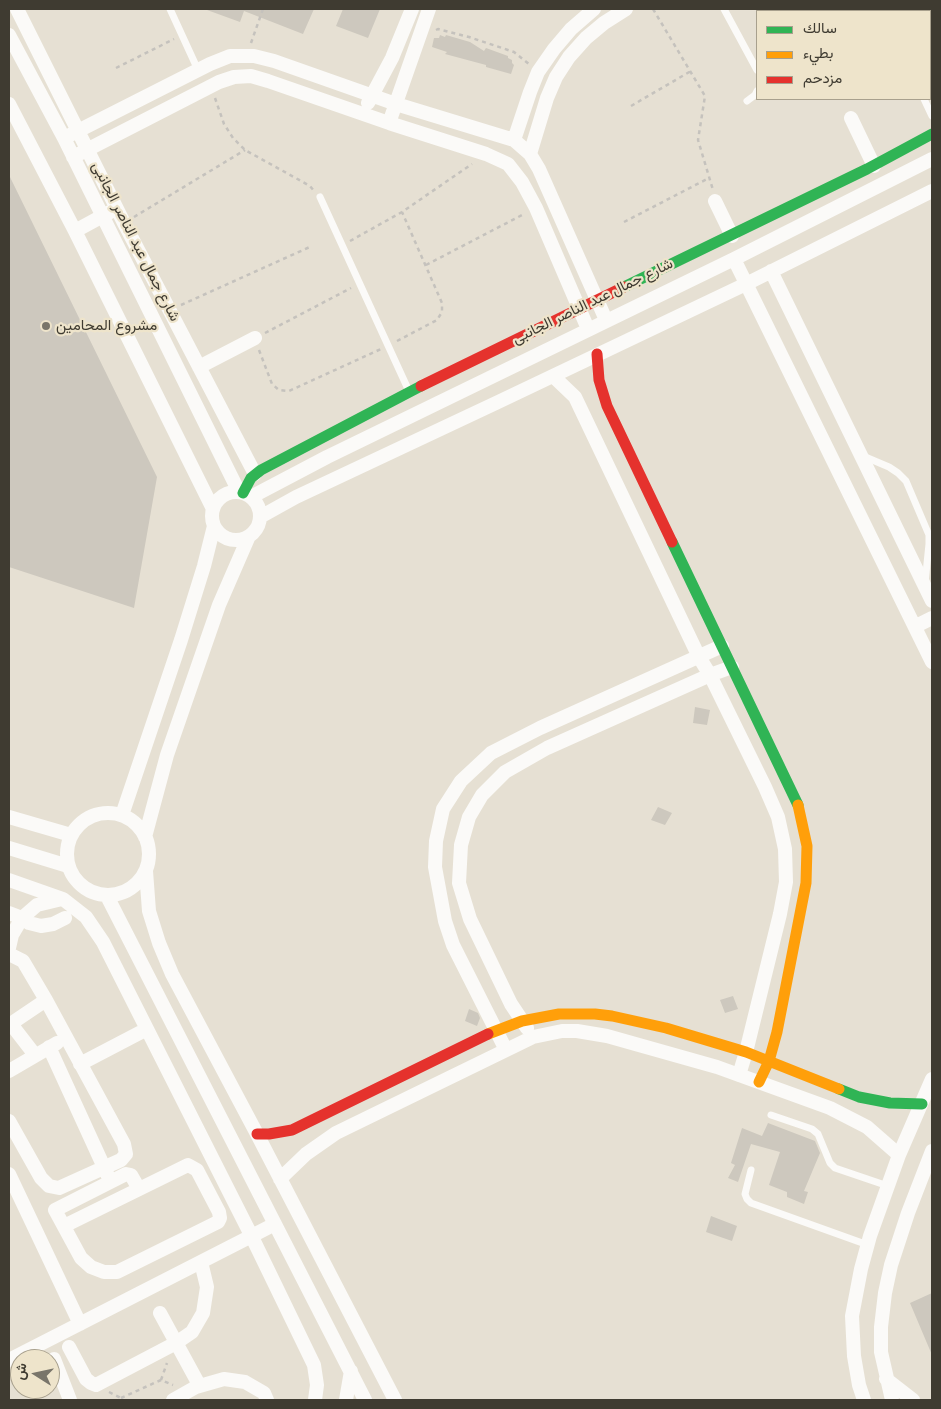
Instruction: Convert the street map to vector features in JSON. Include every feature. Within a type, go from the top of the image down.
[{"type":"street","name":"شارع جمال عبد الناصر الجانبى","points":[[17,9],[124,223],[256,474]]},
{"type":"street","points":[[361,113],[392,58],[412,9]]},
{"type":"street","points":[[389,123],[429,9]]},
{"type":"street","points":[[514,140],[538,72],[571,29],[594,9]]},
{"type":"street","points":[[530,154],[546,98],[556,77],[569,57],[586,38],[604,23],[626,9]]},
{"type":"street","points":[[9,35],[64,138],[244,494]]},
{"type":"street","points":[[64,138],[198,70],[230,56],[254,56],[274,61],[396,104],[514,140],[530,154],[539,169],[606,320]]},
{"type":"street","points":[[73,157],[211,86],[234,77],[251,76],[498,158],[512,169],[522,182],[536,208],[588,329]]},
{"type":"street","points":[[9,104],[76,230],[213,509]]},
{"type":"street","points":[[851,118],[871,167],[877,188]]},
{"type":"street","name":"شارع جمال عبد الناصر الجانبى","points":[[244,494],[256,474],[409,392],[732,236],[871,167],[932,134]]},
{"type":"street","points":[[244,494],[734,259],[932,159]]},
{"type":"street","points":[[260,517],[296,497],[746,284],[932,191]]},
{"type":"street","points":[[715,201],[732,236]]},
{"type":"street","points":[[76,230],[117,209]]},
{"type":"street","points":[[734,259],[916,626],[932,662]]},
{"type":"street","points":[[771,271],[932,601]]},
{"type":"street","points":[[199,367],[255,338]]},
{"type":"street","points":[[597,354],[599,380],[607,406],[800,810],[807,846],[806,883],[777,1032],[759,1082]]},
{"type":"street","points":[[553,376],[575,397],[699,657],[710,675],[778,817],[785,849],[786,882],[746,1052],[738,1075]]},
{"type":"street","points":[[145,837],[167,755],[219,605],[249,536],[259,524],[260,517],[256,502],[244,494],[231,492],[223,495],[213,509],[212,517],[218,533],[225,538],[233,540],[242,540],[249,536]]},
{"type":"street","points":[[122,815],[181,640],[204,566],[214,526]]},
{"type":"street","points":[[916,626],[932,618]]},
{"type":"street","points":[[506,1050],[453,945],[445,921],[435,868],[436,841],[443,809],[461,781],[491,753],[540,728],[722,646]]},
{"type":"street","points":[[533,1037],[511,1004],[470,919],[458,883],[461,844],[469,817],[482,795],[505,772],[546,748],[732,667]]},
{"type":"street","points":[[146,871],[139,882],[130,890],[107,896],[94,894],[83,888],[74,878],[68,866],[66,856],[67,845],[71,835],[78,825],[88,818],[98,814],[110,813],[122,815],[136,824],[145,837],[149,854],[146,871],[149,911],[159,943],[172,974],[395,1400]]},
{"type":"street","points":[[9,817],[71,835]]},
{"type":"street","points":[[9,848],[68,866]]},
{"type":"street","points":[[9,880],[63,899],[86,917],[103,942],[252,1236],[314,1365],[317,1385],[314,1400]]},
{"type":"street","points":[[107,896],[365,1400]]},
{"type":"street","points":[[9,948],[12,935],[22,918],[37,905],[63,899]]},
{"type":"street","points":[[9,912],[29,923],[41,926],[53,924],[65,918]]},
{"type":"street","points":[[9,954],[23,961],[46,1000],[124,1144],[126,1154],[121,1160],[59,1188],[49,1186],[41,1178],[9,1121]]},
{"type":"street","points":[[35,1055],[10,1024],[46,1000]]},
{"type":"street","points":[[257,1134],[281,1133],[303,1126],[495,1030],[522,1020],[559,1014],[612,1016],[666,1028],[746,1052],[859,1097],[890,1103],[922,1104]]},
{"type":"street","points":[[80,1064],[147,1029]]},
{"type":"street","points":[[280,1179],[306,1154],[336,1133],[533,1037],[562,1031],[592,1033],[717,1067],[759,1082],[830,1108],[855,1120],[879,1135],[899,1154]]},
{"type":"street","points":[[9,1071],[66,1038]]},
{"type":"street","points":[[49,1047],[111,1182]]},
{"type":"street","points":[[864,1400],[859,1385],[854,1356],[852,1316],[861,1269],[899,1154],[932,1078]]},
{"type":"street","points":[[892,1400],[881,1352],[881,1326],[885,1293],[891,1266],[908,1213],[932,1151]]},
{"type":"street","points":[[64,1226],[188,1165],[197,1170],[219,1212],[220,1218],[218,1222],[118,1272],[104,1272],[91,1267],[81,1258],[55,1210],[126,1174],[131,1175],[138,1189]]},
{"type":"street","points":[[9,1174],[80,1324]]},
{"type":"street","points":[[9,1360],[275,1224]]},
{"type":"street","points":[[69,1347],[86,1379],[91,1384],[96,1385],[176,1343],[192,1332],[203,1313],[207,1287],[201,1262]]},
{"type":"street","points":[[160,1313],[197,1381],[196,1387]]},
{"type":"street","points":[[346,1400],[351,1371]]},
{"type":"street","points":[[60,1374],[70,1400]]},
{"type":"street","points":[[173,1400],[196,1387],[224,1379],[245,1382],[264,1393],[268,1400]]},
{"type":"street","points":[[886,1379],[912,1400]]},
{"type":"lane","points":[[170,9],[198,70]]},
{"type":"lane","points":[[724,9],[756,68]]},
{"type":"lane","points":[[747,101],[756,94]]},
{"type":"lane","points":[[924,100],[932,116]]},
{"type":"lane","points":[[320,197],[409,392]]},
{"type":"lane","points":[[861,455],[889,467],[906,481],[929,534],[925,586]]},
{"type":"lane","points":[[771,1115],[812,1129],[818,1134],[830,1163],[835,1168],[888,1186]]},
{"type":"lane","points":[[751,1170],[745,1194],[751,1203],[868,1245]]},
{"type":"path","points":[[251,43],[264,9]]},
{"type":"path","points":[[624,222],[710,178],[698,140],[705,96],[654,9]]},
{"type":"path","points":[[418,39],[438,29],[514,52],[538,72]]},
{"type":"path","points":[[116,68],[182,35]]},
{"type":"path","points":[[631,106],[691,71]]},
{"type":"path","points":[[211,86],[224,124],[233,138],[245,150],[310,186],[320,197]]},
{"type":"path","points":[[124,223],[245,150]]},
{"type":"path","points":[[342,246],[402,212],[486,154]]},
{"type":"path","points":[[426,266],[536,208]]},
{"type":"path","points":[[360,284],[255,338],[272,384],[278,390],[289,391],[388,346],[437,320],[442,312],[442,303],[402,212]]},
{"type":"path","points":[[170,310],[312,246]]},
{"type":"path","points":[[121,1398],[161,1380]]},
{"type":"building","points":[[207,9],[314,9],[303,34],[244,11],[240,22]]},
{"type":"building","points":[[343,9],[380,9],[368,38],[336,26]]},
{"type":"building","points":[[440,35],[470,42],[484,51],[486,48],[508,56],[514,65],[511,74],[445,54],[447,52],[432,47],[434,38],[439,38]]},
{"type":"building","name":"مشروع المحامين","points":[[9,175],[157,477],[134,608],[9,567]]},
{"type":"building","points":[[695,707],[710,710],[707,725],[693,723]]},
{"type":"building","points":[[658,807],[672,813],[665,825],[651,820]]},
{"type":"building","points":[[733,996],[738,1009],[725,1013],[720,1000]]},
{"type":"building","points":[[469,1009],[478,1013],[480,1018],[477,1026],[465,1021]]},
{"type":"building","points":[[768,1123],[815,1141],[820,1153],[804,1191],[808,1192],[804,1204],[787,1197],[787,1192],[769,1185],[780,1152],[751,1144],[738,1182],[728,1178],[735,1165],[731,1163],[742,1128],[762,1136]]},
{"type":"building","points":[[711,1216],[737,1226],[732,1241],[706,1232]]},
{"type":"building","points":[[932,1293],[932,1355],[910,1303]]},
{"type":"traffic: fast","points":[[624,287],[867,169],[932,134]]},
{"type":"traffic: fast","points":[[243,493],[251,478],[261,470],[421,386]]},
{"type":"traffic: fast","points":[[672,542],[798,805]]},
{"type":"traffic: fast","points":[[839,1089],[859,1097],[890,1103],[922,1104]]},
{"type":"traffic: slow","points":[[759,1082],[769,1061],[777,1032],[806,883],[807,846],[798,805]]},
{"type":"traffic: slow","points":[[488,1034],[522,1021],[559,1014],[612,1016],[666,1028],[746,1052],[839,1089]]},
{"type":"traffic: jam","points":[[421,386],[624,287]]},
{"type":"traffic: jam","points":[[597,354],[599,380],[607,406],[672,542]]},
{"type":"traffic: jam","points":[[257,1134],[292,1130],[488,1034]]},
{"type":"place","name":"مشروع المحامين","points":[[46,326]]}]
